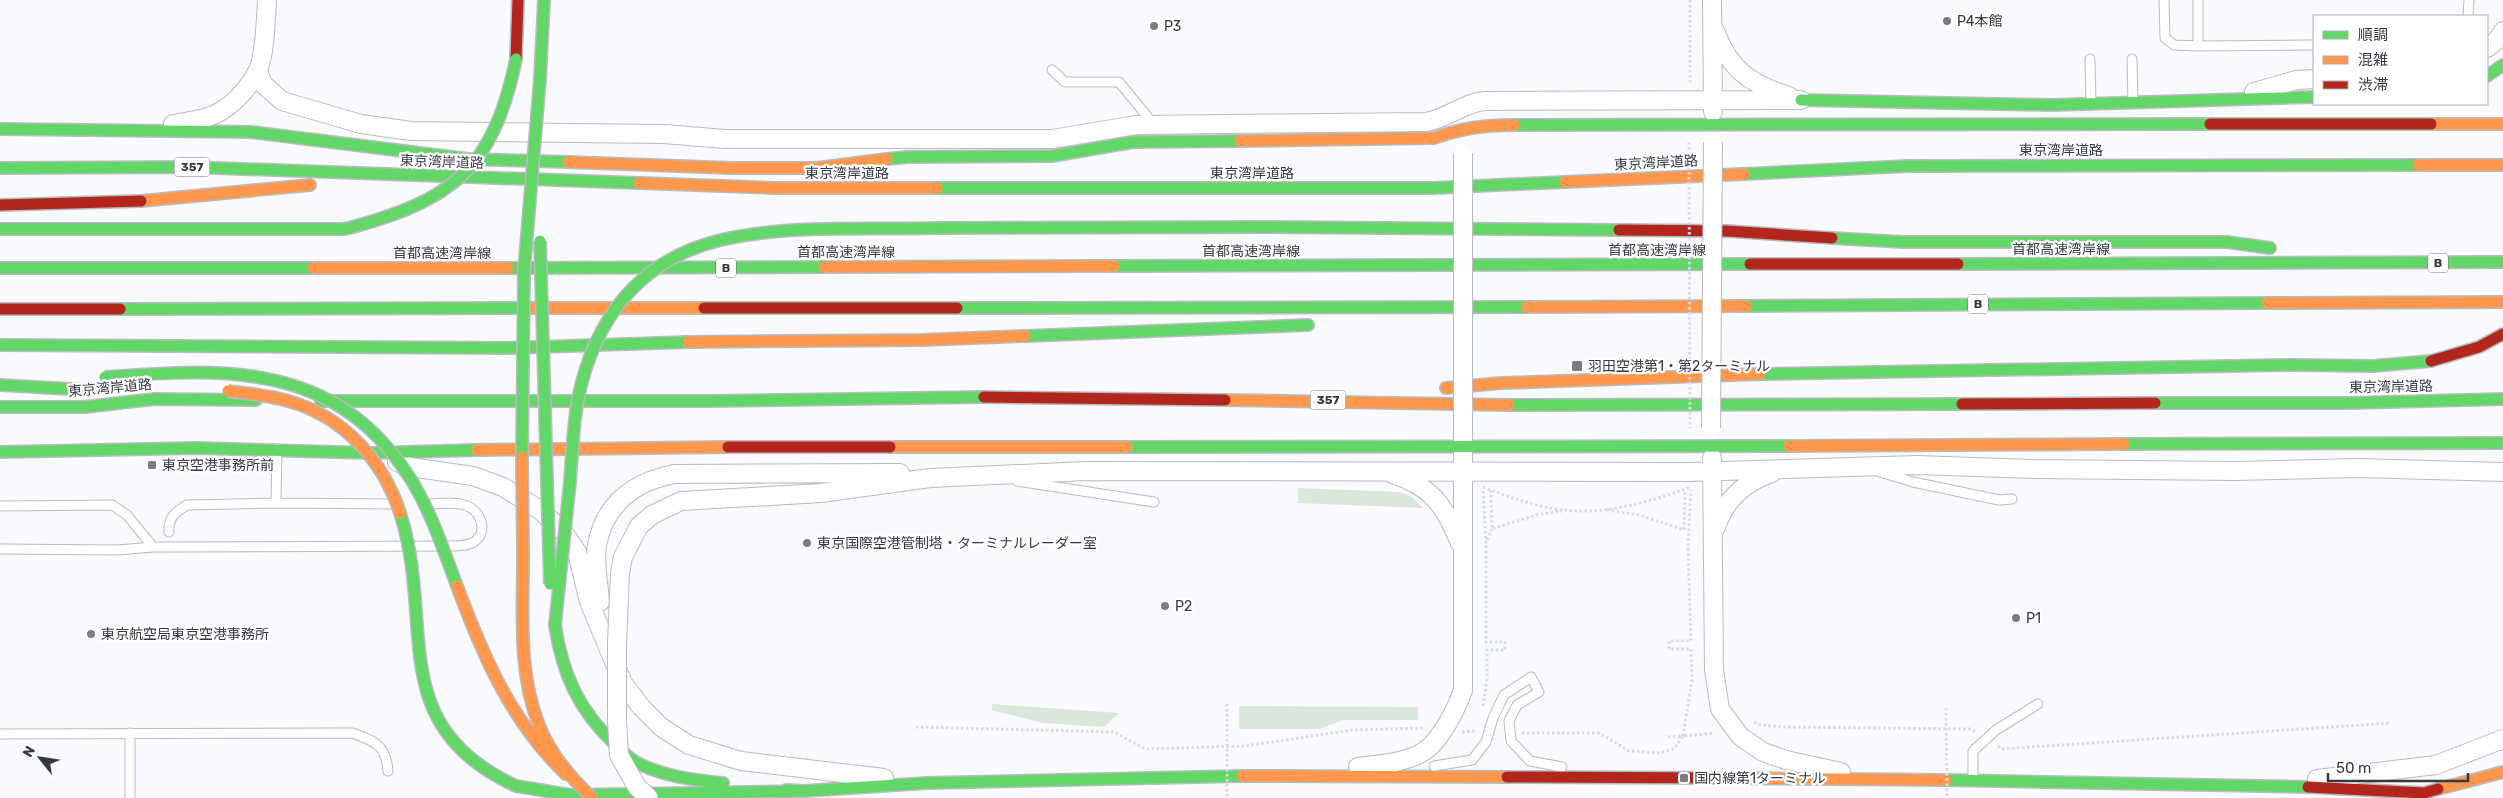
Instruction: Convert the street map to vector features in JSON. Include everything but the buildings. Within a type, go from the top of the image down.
[{"type":"main road","points":[[0,229],[345,229],[382,221],[439,195],[470,168],[486,147],[506,108],[516,59],[518,0]]},
{"type":"main road","points":[[544,0],[540,79],[526,234],[524,286],[522,465],[525,659],[534,711],[543,734],[568,776]]},
{"type":"main road","points":[[2488,75],[2503,65]]},
{"type":"main road","points":[[540,79],[541,221],[549,580],[558,651],[582,710],[606,736],[637,763],[694,781],[804,791]]},
{"type":"main road","points":[[1801,100],[2091,104],[2232,98],[2313,97]]},
{"type":"main road","points":[[0,129],[251,132],[468,159],[732,168],[817,168],[907,157],[1052,156],[1133,142],[1434,138],[1463,128],[1483,125],[2503,124]]},
{"type":"main road","name":"東京湾岸道路","points":[[0,168],[189,167],[775,188],[1432,188],[1908,166],[2503,165]]},
{"type":"main road","points":[[0,205],[96,204],[187,198],[383,175]]},
{"type":"main road","points":[[555,625],[578,400],[585,372],[596,343],[609,318],[625,294],[665,262],[688,250],[739,236],[784,231],[936,228],[1268,227],[1687,231],[1903,242],[2227,242],[2372,263]]},
{"type":"main road","name":"首都高速湾岸線","points":[[0,268],[2503,262]]},
{"type":"main road","name":"B","points":[[0,309],[1452,307],[2503,302]]},
{"type":"main road","points":[[1406,319],[1452,307]]},
{"type":"main road","points":[[0,345],[506,348],[617,344],[863,342],[1317,325]]},
{"type":"main road","points":[[1434,389],[1501,383],[1731,374],[2418,363],[2449,357],[2503,334]]},
{"type":"main road","points":[[176,385],[100,377],[168,372],[275,378],[319,392],[349,409],[366,423],[393,450],[410,477],[424,507],[482,652],[521,723],[548,759],[592,798]]},
{"type":"main road","points":[[0,385],[102,392],[154,400]]},
{"type":"main road","points":[[194,387],[257,395],[295,404],[338,426],[366,449],[379,466],[403,514],[412,558],[419,661],[437,718],[452,743],[471,761],[494,777],[516,786],[544,792],[570,795],[804,791],[927,783],[1299,775],[1973,780],[2267,785],[2424,793],[2503,772]]},
{"type":"main road","points":[[1378,401],[1416,392]]},
{"type":"main road","name":"東京湾岸道路","points":[[0,408],[85,407],[154,400],[713,401],[1016,396],[1378,401],[1504,405],[2330,403],[2503,399]]},
{"type":"main road","points":[[0,451],[277,448],[372,453],[584,447],[1463,445],[1711,437],[1979,446],[2292,442],[2503,443]]},
{"type":"street","points":[[141,130],[204,118],[221,111],[239,97],[258,71],[266,22],[267,0]]},
{"type":"street","points":[[1712,0],[1711,437],[1714,670],[1720,709],[1740,736],[1763,752],[1786,760],[1876,779]]},
{"type":"street","points":[[1712,21],[1728,60],[1741,73],[1757,85],[1801,100]]},
{"type":"street","points":[[2488,47],[2497,40],[2503,31]]},
{"type":"street","points":[[258,71],[263,84],[282,102],[361,124],[411,131],[664,134],[725,139],[1052,139],[1125,126],[1426,122],[1441,119],[1471,103],[1484,101],[1801,100]]},
{"type":"street","points":[[2232,98],[2296,80],[2313,79]]},
{"type":"street","points":[[1299,775],[1384,763],[1410,757],[1427,749],[1456,711],[1463,690],[1463,128]]},
{"type":"street","points":[[372,453],[410,467],[473,476],[503,487],[540,510],[563,531],[577,552],[590,602],[601,625],[623,683],[641,707],[661,727],[689,745],[741,760],[927,783]]},
{"type":"street","points":[[649,798],[636,787],[619,755],[617,662],[620,574],[623,557],[639,526],[659,510],[681,501],[821,493],[930,478],[1086,471],[1783,470],[1917,465],[2033,469],[2235,471],[2358,468],[2503,472]]},
{"type":"street","points":[[1381,470],[1409,479],[1426,489],[1441,503],[1464,551]]},
{"type":"street","points":[[1713,534],[1722,511],[1734,496],[1761,477],[1783,470]]},
{"type":"street","points":[[601,625],[597,546],[602,528],[610,513],[624,496],[637,485],[654,478],[674,474],[896,472],[930,478]]},
{"type":"street","points":[[2267,785],[2436,766],[2503,739]]},
{"type":"lane","points":[[2164,0],[2165,38],[2174,45],[2313,45]]},
{"type":"lane","points":[[2198,0],[2198,46]]},
{"type":"lane","points":[[2468,15],[2469,0]]},
{"type":"lane","points":[[2090,59],[2091,104]]},
{"type":"lane","points":[[2132,59],[2133,102]]},
{"type":"lane","points":[[1052,70],[1065,82],[1119,82],[1155,126]]},
{"type":"lane","points":[[276,503],[277,448]]},
{"type":"lane","points":[[1867,468],[1913,482],[1998,500],[2012,499]]},
{"type":"lane","points":[[992,476],[1154,502]]},
{"type":"lane","points":[[0,549],[118,550],[153,547],[462,546],[477,540],[482,532],[480,516],[466,505],[276,503],[187,505],[176,511],[168,522],[169,532]]},
{"type":"lane","points":[[0,506],[112,505],[127,515],[153,547]]},
{"type":"lane","points":[[1410,776],[1427,767],[1472,760],[1486,742],[1493,718],[1504,695],[1531,677],[1538,692],[1517,705],[1509,721],[1511,740],[1530,761],[1627,777]]},
{"type":"lane","points":[[1973,780],[1973,751],[1996,730],[2038,704]]},
{"type":"lane","points":[[130,733],[130,798]]},
{"type":"lane","points":[[0,734],[352,733],[370,740],[383,748],[387,757],[388,771]]},
{"type":"path","points":[[1690,0],[1690,90]]},
{"type":"path","points":[[1689,142],[1690,428]]},
{"type":"path","points":[[1483,482],[1486,543],[1487,679]]},
{"type":"path","points":[[1518,733],[1599,733],[1629,751],[1659,754],[1674,749],[1682,736],[1692,680],[1689,538],[1691,485],[1685,490],[1656,499],[1607,510]]},
{"type":"path","points":[[1483,487],[1527,503],[1565,510]]},
{"type":"path","points":[[1486,543],[1492,529],[1491,490]]},
{"type":"path","points":[[1685,490],[1684,530],[1689,538]]},
{"type":"path","points":[[1492,529],[1536,515],[1565,510],[1607,510],[1639,516],[1684,530]]},
{"type":"path","points":[[1691,641],[1669,641],[1669,649],[1691,649]]},
{"type":"path","points":[[1486,642],[1505,642],[1505,650],[1487,650]]},
{"type":"path","points":[[1227,704],[1228,798]]},
{"type":"path","points":[[1946,708],[1947,798]]},
{"type":"path","points":[[1746,718],[1760,725],[1784,727],[1971,728],[2002,749],[2391,723]]},
{"type":"path","points":[[916,727],[1114,732],[1145,749],[1244,746],[1353,730],[1424,728],[1432,726]]},
{"type":"path","points":[[1459,733],[1484,731]]},
{"type":"path","points":[[1668,737],[1724,733]]},
{"type":"green space","points":[[1298,488],[1400,492],[1412,497],[1423,508],[1298,503]]},
{"type":"green space","points":[[992,704],[1119,713],[1104,727],[1043,723],[992,710]]},
{"type":"green space","points":[[1239,706],[1418,707],[1418,720],[1343,720],[1320,729],[1239,729]]},
{"type":"traffic: fast","points":[[540,79],[544,0]]},
{"type":"traffic: fast","points":[[42,229],[345,229],[382,218],[414,206],[440,192],[462,175],[480,154],[495,128],[516,59]]},
{"type":"traffic: fast","points":[[2488,75],[2503,65]]},
{"type":"traffic: fast","points":[[522,457],[524,271],[540,79]]},
{"type":"traffic: fast","points":[[1801,100],[2052,105],[2313,97]]},
{"type":"traffic: fast","points":[[1514,125],[2210,124]]},
{"type":"traffic: fast","points":[[0,129],[251,132],[468,159],[568,162]]},
{"type":"traffic: fast","points":[[887,159],[907,157],[1052,156],[1133,142],[1240,141]]},
{"type":"traffic: fast","points":[[1744,174],[1908,166],[2418,165]]},
{"type":"traffic: fast","points":[[0,168],[189,167],[639,183]]},
{"type":"traffic: fast","points":[[937,188],[1433,188],[1565,182]]},
{"type":"traffic: fast","points":[[936,228],[1268,227],[1619,230]]},
{"type":"traffic: fast","points":[[555,625],[578,399],[585,370],[596,343],[609,319],[625,297],[644,278],[667,262],[692,249],[721,240],[747,235],[801,230],[936,228]]},
{"type":"traffic: fast","points":[[0,229],[42,229]]},
{"type":"traffic: fast","points":[[1832,238],[1903,242],[2227,242],[2270,248]]},
{"type":"traffic: fast","points":[[540,241],[550,584]]},
{"type":"traffic: fast","points":[[1958,264],[2503,262]]},
{"type":"traffic: fast","points":[[1114,266],[1750,264]]},
{"type":"traffic: fast","points":[[508,268],[824,267]]},
{"type":"traffic: fast","points":[[0,268],[313,268]]},
{"type":"traffic: fast","points":[[1746,306],[2267,303]]},
{"type":"traffic: fast","points":[[957,308],[1527,307]]},
{"type":"traffic: fast","points":[[120,309],[526,308]]},
{"type":"traffic: fast","points":[[1025,336],[1308,325]]},
{"type":"traffic: fast","points":[[0,345],[506,348],[688,342]]},
{"type":"traffic: fast","points":[[1760,374],[2292,365],[2373,366],[2431,361]]},
{"type":"traffic: fast","points":[[105,377],[149,374],[234,374],[274,380],[311,392],[346,411],[379,438],[408,475],[423,501],[457,586]]},
{"type":"traffic: fast","points":[[0,385],[88,390]]},
{"type":"traffic: fast","points":[[321,401],[713,401],[984,397]]},
{"type":"traffic: fast","points":[[0,407],[85,407],[154,399],[256,400]]},
{"type":"traffic: fast","points":[[2155,403],[2349,403],[2503,399]]},
{"type":"traffic: fast","points":[[1509,405],[1962,404]]},
{"type":"traffic: fast","points":[[2124,444],[2503,443]]},
{"type":"traffic: fast","points":[[1127,447],[1789,446]]},
{"type":"traffic: fast","points":[[0,452],[197,448],[372,453],[477,450]]},
{"type":"traffic: fast","points":[[400,513],[410,554],[417,632],[422,668],[430,702],[447,733],[474,761],[516,786]]},
{"type":"traffic: fast","points":[[555,625],[562,659],[581,704],[601,730],[623,752],[634,761],[666,774],[723,783]]},
{"type":"traffic: fast","points":[[786,790],[804,791],[927,783],[1242,776]]},
{"type":"traffic: fast","points":[[1946,780],[2308,787]]},
{"type":"traffic: fast","points":[[516,786],[570,795],[804,791]]},
{"type":"traffic: slow","points":[[2431,124],[2503,124]]},
{"type":"traffic: slow","points":[[1240,141],[1434,138],[1474,128],[1514,125]]},
{"type":"traffic: slow","points":[[568,162],[732,168],[817,168],[887,159]]},
{"type":"traffic: slow","points":[[2418,165],[2503,165]]},
{"type":"traffic: slow","points":[[1565,182],[1744,174]]},
{"type":"traffic: slow","points":[[639,183],[775,188],[937,188]]},
{"type":"traffic: slow","points":[[141,201],[310,185]]},
{"type":"traffic: slow","points":[[824,267],[1114,266]]},
{"type":"traffic: slow","points":[[313,268],[508,268]]},
{"type":"traffic: slow","points":[[2267,303],[2503,302]]},
{"type":"traffic: slow","points":[[1527,307],[1746,306]]},
{"type":"traffic: slow","points":[[526,308],[704,308]]},
{"type":"traffic: slow","points":[[688,342],[921,340],[1025,336]]},
{"type":"traffic: slow","points":[[1446,388],[1501,383],[1760,374]]},
{"type":"traffic: slow","points":[[228,391],[288,401],[326,417],[343,429],[372,458],[393,494],[400,513]]},
{"type":"traffic: slow","points":[[1225,400],[1509,405]]},
{"type":"traffic: slow","points":[[1789,446],[2124,444]]},
{"type":"traffic: slow","points":[[477,450],[728,447]]},
{"type":"traffic: slow","points":[[890,447],[1127,447]]},
{"type":"traffic: slow","points":[[522,457],[523,643],[532,705],[549,746],[568,773],[592,798]]},
{"type":"traffic: slow","points":[[457,586],[477,638],[501,688],[531,734],[548,756],[568,776]]},
{"type":"traffic: slow","points":[[2438,789],[2503,772]]},
{"type":"traffic: slow","points":[[1242,776],[1507,777]]},
{"type":"traffic: slow","points":[[1726,778],[1946,780]]},
{"type":"traffic: jam","points":[[516,59],[518,0]]},
{"type":"traffic: jam","points":[[2210,124],[2431,124]]},
{"type":"traffic: jam","points":[[0,205],[141,201]]},
{"type":"traffic: jam","points":[[1619,230],[1727,231],[1832,238]]},
{"type":"traffic: jam","points":[[1750,264],[1958,264]]},
{"type":"traffic: jam","points":[[704,308],[957,308]]},
{"type":"traffic: jam","points":[[0,309],[120,309]]},
{"type":"traffic: jam","points":[[2431,361],[2479,347],[2503,334]]},
{"type":"traffic: jam","points":[[984,397],[1225,400]]},
{"type":"traffic: jam","points":[[1962,404],[2155,403]]},
{"type":"traffic: jam","points":[[728,447],[890,447]]},
{"type":"traffic: jam","points":[[1507,777],[1726,778]]},
{"type":"traffic: jam","points":[[2308,787],[2424,793],[2438,789]]},
{"type":"place","name":"P4本館","points":[[1947,21]]},
{"type":"place","name":"P3","points":[[1154,26]]},
{"type":"place","name":"羽田空港第1・第2ターミナル","points":[[1577,366]]},
{"type":"place","name":"東京空港事務所前","points":[[152,465]]},
{"type":"place","name":"東京国際空港管制塔・ターミナルレーダー室","points":[[807,543]]},
{"type":"place","name":"P2","points":[[1165,606]]},
{"type":"place","name":"P1","points":[[2016,618]]},
{"type":"place","name":"東京航空局東京空港事務所","points":[[91,634]]},
{"type":"place","name":"国内線第1ターミナル","points":[[1684,778]]}]
